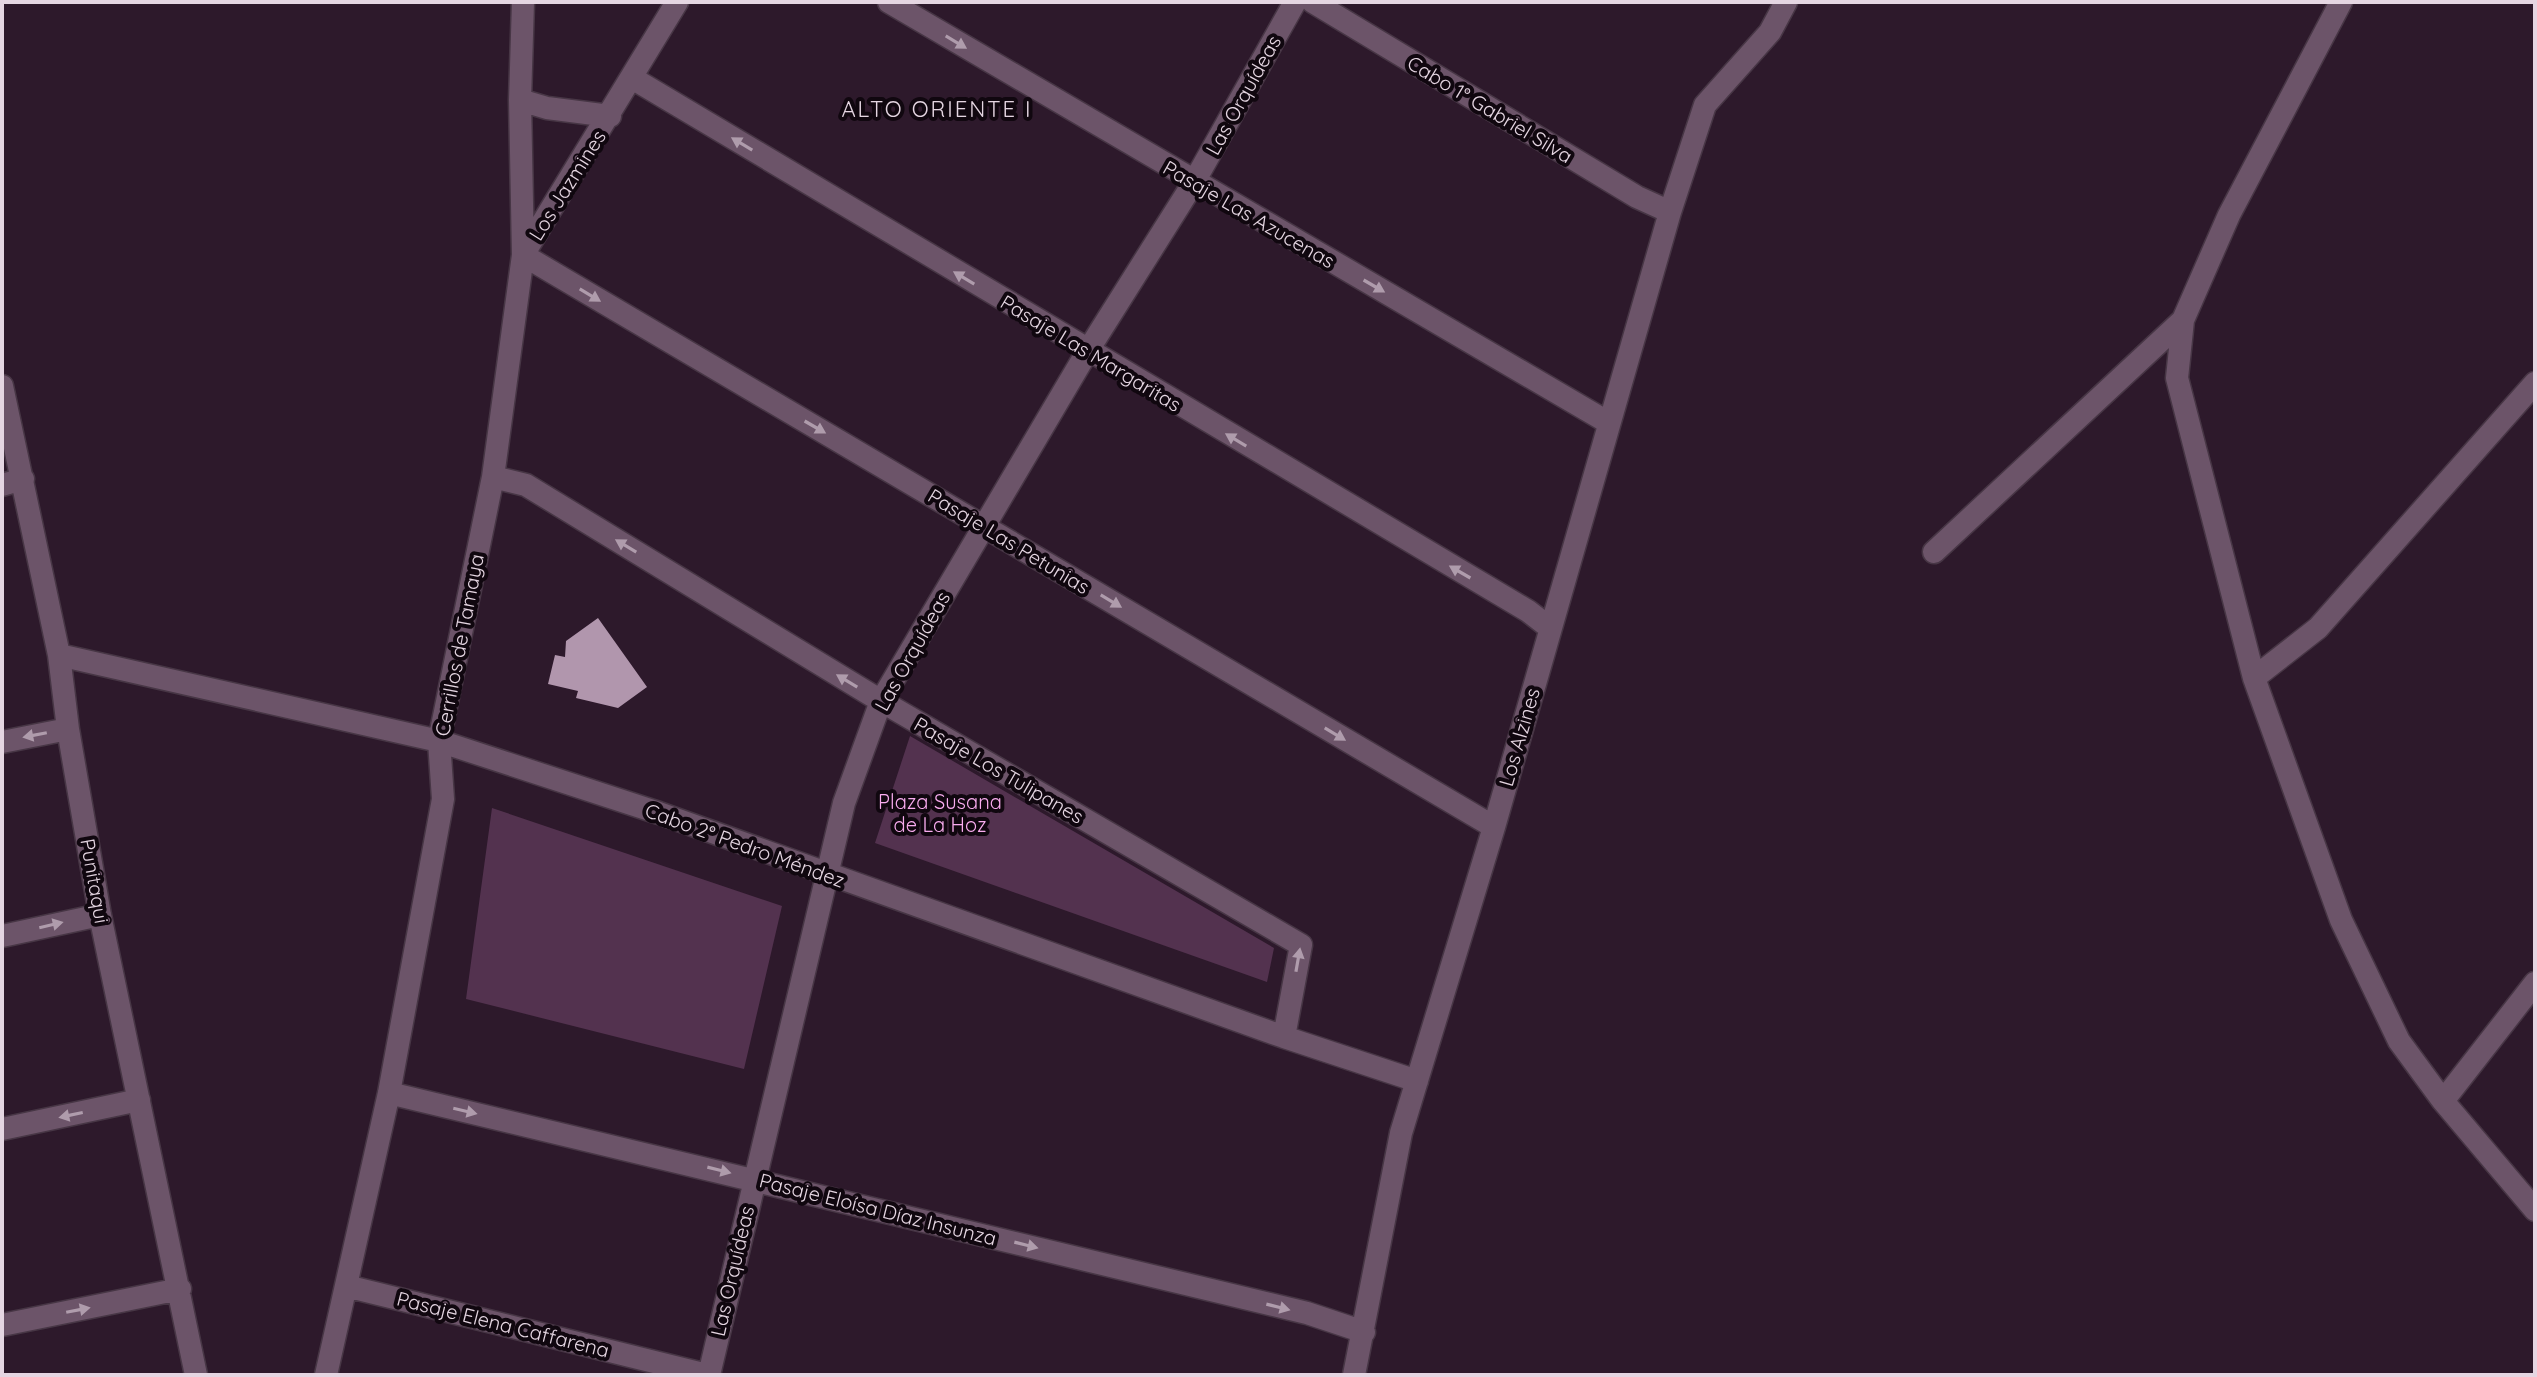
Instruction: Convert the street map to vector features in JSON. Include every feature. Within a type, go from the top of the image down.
[{"type":"street","name":"Cerrillos de Tamaya","points":[[326,1375],[389,1093],[443,799],[439,741],[493,477],[523,255],[520,100],[523,2]]},
{"type":"street","name":"Los Jazmines","points":[[523,255],[677,2]]},
{"type":"street","name":"Pasaje Las Azucenas","points":[[889,2],[1609,423]]},
{"type":"street","name":"Las Orquídeas","points":[[708,1375],[844,803],[881,701],[1087,352],[1194,182],[1295,2]]},
{"type":"street","name":"Cabo 1° Gabriel Silva","points":[[1313,2],[1637,197],[1670,212]]},
{"type":"street","name":"Los Alzines","points":[[1354,1375],[1401,1133],[1494,827],[1670,212],[1705,105],[1770,32],[1786,2]]},
{"type":"street","points":[[2341,2],[2229,215],[2183,320],[2177,378],[2254,678],[2341,920],[2399,1041],[2443,1101],[2535,1210]]},
{"type":"street","name":"Pasaje Las Margaritas","points":[[632,78],[1087,352],[1528,611],[1550,628]]},
{"type":"street","name":"Los Jazmines","points":[[520,100],[547,108],[610,116]]},
{"type":"street","name":"Pasaje Las Petunias","points":[[523,255],[1494,827]]},
{"type":"street","points":[[1934,552],[2183,320]]},
{"type":"street","points":[[2254,678],[2318,628],[2535,383]]},
{"type":"street","name":"Punitaqui","points":[[2,386],[13,482],[59,655],[68,729],[100,915],[196,1375]]},
{"type":"street","name":"Pasaje Los Tulipanes","points":[[493,477],[526,485],[881,701],[1301,945],[1284,1037]]},
{"type":"street","name":"Cabo 2° Pedro Méndez","points":[[59,655],[439,741],[659,813],[1284,1037],[1417,1081]]},
{"type":"street","points":[[2,742],[68,729]]},
{"type":"street","points":[[2,936],[100,915]]},
{"type":"street","points":[[2443,1101],[2535,983]]},
{"type":"street","name":"Pasaje Eloísa Díaz Insunza","points":[[389,1093],[1307,1313],[1364,1332]]},
{"type":"street","points":[[2,1129],[139,1100]]},
{"type":"street","name":"Pasaje Elena Caffarena","points":[[346,1286],[708,1375]]},
{"type":"street","points":[[2,1325],[180,1289]]},
{"type":"green space","name":"Plaza Susana de La Hoz","points":[[910,736],[1274,948],[1267,982],[875,843]]},
{"type":"green space","points":[[492,808],[782,906],[744,1069],[466,999]]},
{"type":"building","points":[[598,618],[647,687],[618,708],[576,698],[578,691],[548,684],[555,655],[565,657],[566,641]]},
{"type":"district","name":"ALTO ORIENTE I","points":[[937,109]]}]
